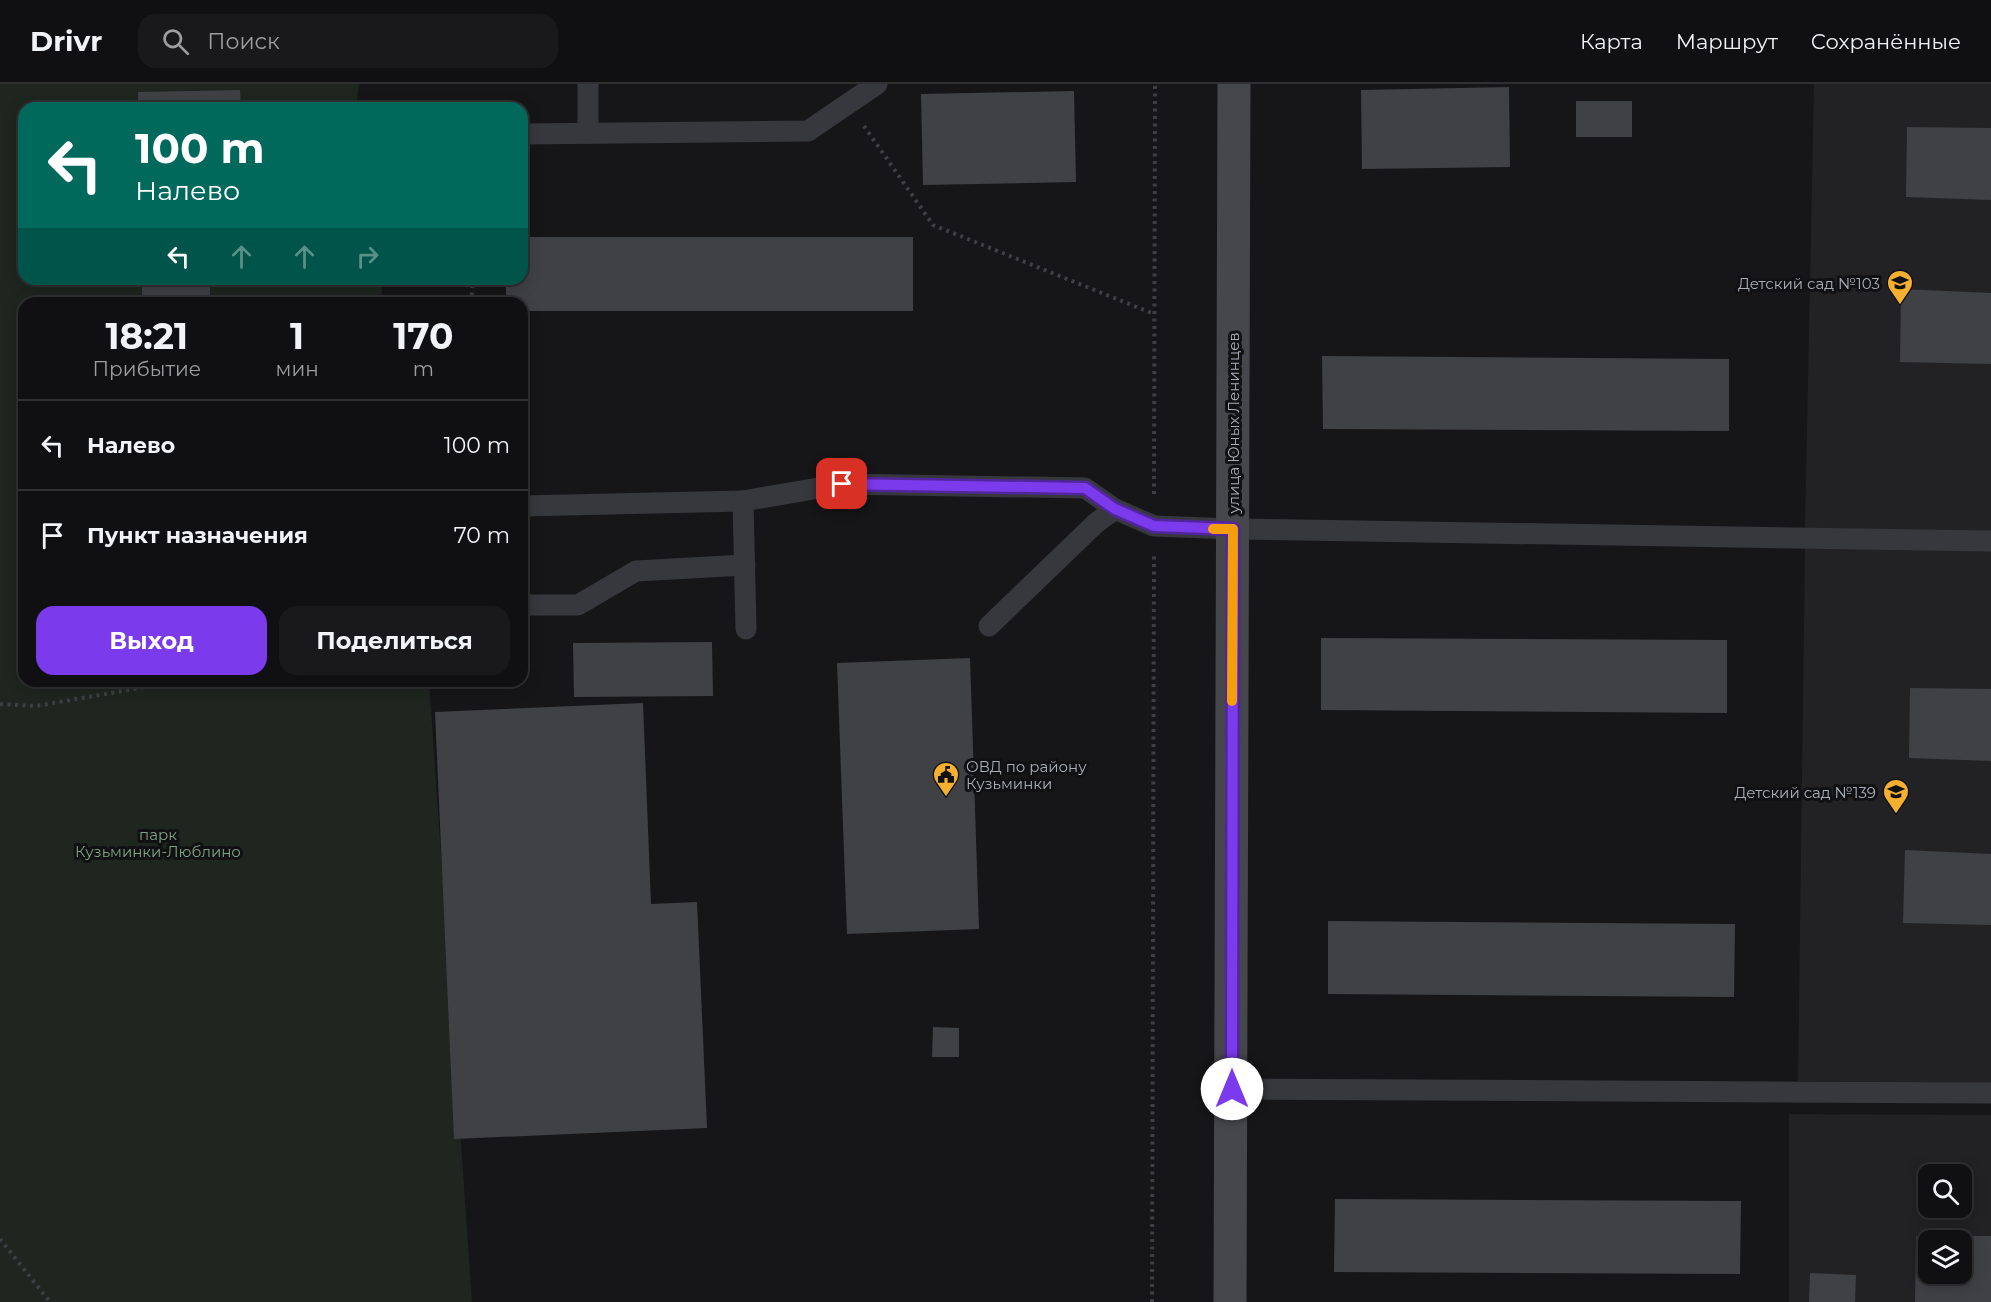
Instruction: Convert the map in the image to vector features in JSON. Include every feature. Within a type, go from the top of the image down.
[{"type":"main road","name":"улица Юных Ленинцев","points":[[1230,1302],[1234,84]]},
{"type":"lane","points":[[588,84],[588,133]]},
{"type":"lane","points":[[528,134],[808,131],[877,84]]},
{"type":"lane","points":[[528,506],[743,501],[842,484],[1085,488],[1115,509],[1154,526],[1991,541]]},
{"type":"lane","points":[[743,501],[746,629]]},
{"type":"lane","points":[[989,626],[1095,523],[1115,509]]},
{"type":"lane","points":[[528,605],[578,604],[636,571],[745,565]]},
{"type":"lane","points":[[1232,1089],[1991,1093]]},
{"type":"path","points":[[1152,1302],[1155,84]]},
{"type":"path","points":[[848,104],[933,225],[1155,314]]},
{"type":"path","points":[[0,704],[36,706],[145,687]]},
{"type":"path","points":[[0,1239],[50,1302]]},
{"type":"shaded area","name":"Детский сад №103","points":[[1814,84],[1991,84],[1991,531],[1805,528]]},
{"type":"shaded area","name":"Детский сад №139","points":[[1805,547],[1991,549],[1991,1083],[1798,1081]]},
{"type":"shaded area","points":[[1789,1114],[1991,1115],[1991,1302],[1789,1302]]},
{"type":"green space","name":"парк Кузьминки-Люблино","points":[[0,84],[359,84],[357,102],[18,102],[18,285],[382,285],[382,297],[18,297],[18,687],[429,687],[472,1302],[0,1302]]},
{"type":"building","points":[[1509,87],[1510,167],[1362,169],[1361,90]]},
{"type":"building","points":[[240,90],[241,102],[138,102],[138,92]]},
{"type":"building","points":[[1074,91],[1076,182],[923,185],[921,94]]},
{"type":"building","points":[[1576,101],[1632,101],[1632,137],[1576,137]]},
{"type":"building","points":[[1907,127],[1991,128],[1991,200],[1906,197]]},
{"type":"building","points":[[528,237],[913,237],[913,311],[528,311],[528,297],[506,297],[506,285],[528,285]]},
{"type":"building","points":[[142,285],[210,285],[210,297],[142,297]]},
{"type":"building","points":[[1901,289],[1991,293],[1991,364],[1900,362]]},
{"type":"building","points":[[1322,356],[1729,359],[1729,431],[1323,429]]},
{"type":"building","points":[[1321,638],[1727,640],[1727,713],[1321,710]]},
{"type":"building","points":[[712,642],[713,696],[574,697],[573,643]]},
{"type":"building","points":[[970,658],[979,929],[847,934],[837,663]]},
{"type":"building","points":[[1910,688],[1991,689],[1991,761],[1909,758]]},
{"type":"building","points":[[643,703],[651,904],[697,902],[707,1128],[454,1139],[435,712]]},
{"type":"building","points":[[1905,850],[1991,854],[1991,925],[1903,923]]},
{"type":"building","points":[[1328,921],[1735,924],[1734,997],[1328,994]]},
{"type":"building","points":[[933,1027],[959,1028],[959,1057],[932,1057]]},
{"type":"building","points":[[1335,1199],[1741,1201],[1740,1274],[1334,1272]]},
{"type":"building","points":[[1916,1236],[1918,1236],[1918,1284],[1972,1284],[1972,1236],[1991,1236],[1991,1302],[1915,1302]]},
{"type":"building","points":[[1810,1273],[1856,1275],[1855,1302],[1809,1302]]},
{"type":"slow traffic","points":[[1213,529],[1233,529],[1232,701]]},
{"type":"place","name":"Детский сад №103","points":[[1900,306]]},
{"type":"place","name":"ОВД по району Кузьминки","points":[[946,798]]},
{"type":"place","name":"Детский сад №139","points":[[1896,815]]},
{"type":"route","points":[[842,484],[1085,488],[1115,509],[1154,526],[1233,529],[1232,1089]]}]
